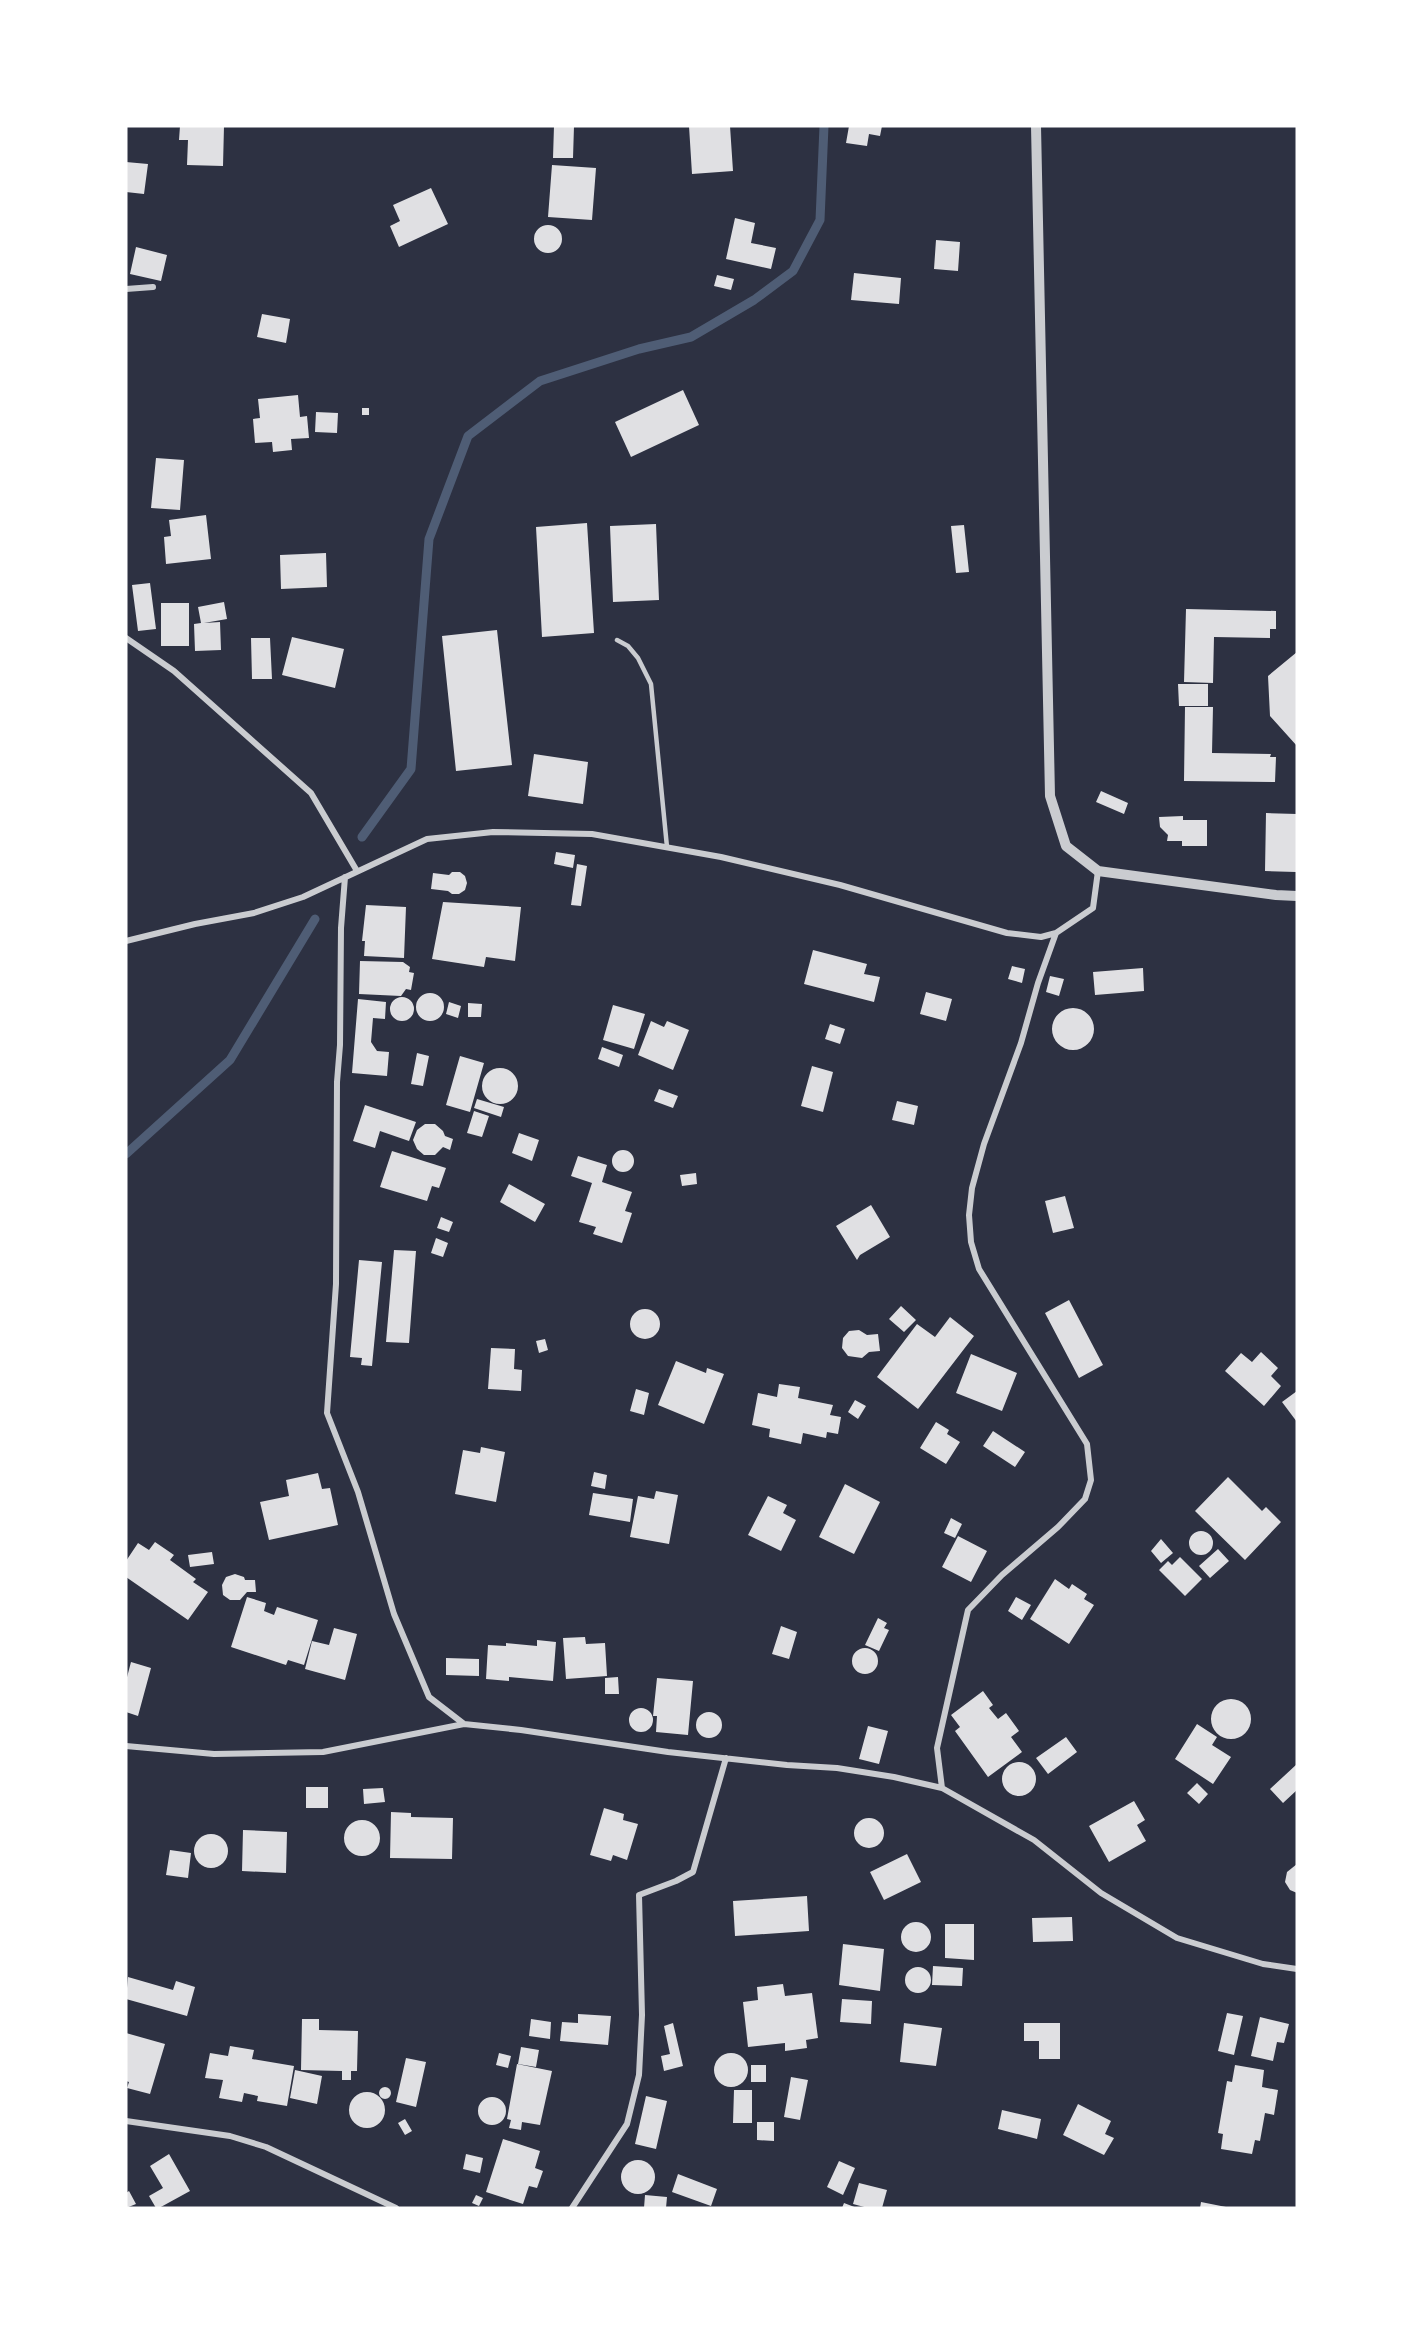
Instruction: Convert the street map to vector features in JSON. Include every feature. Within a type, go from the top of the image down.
[{"type":"street","points":[[1036,126],[1050,796],[1066,846],[1098,871],[1297,896]]},
{"type":"street","points":[[126,290],[153,287]]},
{"type":"street","points":[[126,638],[174,671],[311,794],[357,871]]},
{"type":"street","points":[[126,940],[254,913],[303,897],[427,839],[493,832],[592,834],[721,857],[840,885],[1007,933],[1041,937],[1056,933],[1093,908],[1098,871]]},
{"type":"street","points":[[345,877],[341,928],[337,1082],[336,1284],[327,1413],[358,1492],[394,1614],[415,1668],[429,1697],[464,1724]]},
{"type":"street","points":[[942,1788],[936,1748],[969,1610],[1002,1575],[1058,1527],[1085,1499],[1091,1480],[1087,1444],[979,1269],[971,1242],[969,1215],[972,1188],[984,1144],[1021,1043],[1038,983],[1056,933]]},
{"type":"street","points":[[126,1746],[214,1754],[323,1752],[464,1724],[726,1758],[837,1768],[894,1777],[942,1788],[1035,1840],[1101,1893],[1177,1938],[1263,1964],[1297,1969]]},
{"type":"street","points":[[572,2208],[627,2124],[639,2075],[642,2015],[639,1895],[693,1872],[726,1758]]},
{"type":"street","points":[[126,2121],[230,2136],[266,2147],[396,2208]]},
{"type":"lane","points":[[617,640],[628,646],[638,658],[651,684],[667,847]]},
{"type":"building","points":[[180,126],[224,126],[223,166],[187,165],[188,140],[179,140]]},
{"type":"building","points":[[554,126],[574,126],[573,158],[553,158]]},
{"type":"building","points":[[689,126],[730,126],[733,171],[692,174]]},
{"type":"building","points":[[849,126],[882,126],[880,136],[869,134],[867,146],[846,143]]},
{"type":"building","points":[[126,162],[148,164],[144,194],[126,192]]},
{"type":"building","points":[[552,165],[596,168],[592,220],[548,217]]},
{"type":"building","points":[[431,188],[448,224],[399,247],[390,226],[400,221],[393,205]]},
{"type":"building","points":[[735,218],[755,223],[751,243],[776,248],[771,269],[726,259]]},
{"type":"building","points":[[548,225],[558,229],[562,239],[558,249],[548,253],[538,249],[534,239],[538,229]]},
{"type":"building","points":[[936,240],[960,242],[958,271],[934,269]]},
{"type":"building","points":[[136,247],[167,255],[161,281],[130,274]]},
{"type":"building","points":[[854,273],[901,278],[899,304],[851,300]]},
{"type":"building","points":[[717,275],[734,279],[731,290],[714,286]]},
{"type":"building","points":[[262,314],[290,319],[286,343],[257,337]]},
{"type":"building","points":[[683,390],[699,425],[631,457],[615,422]]},
{"type":"building","points":[[298,395],[300,417],[307,416],[309,438],[291,439],[292,450],[273,452],[272,442],[255,443],[253,419],[260,418],[258,399]]},
{"type":"building","points":[[362,408],[369,408],[369,415],[362,415]]},
{"type":"building","points":[[316,412],[338,413],[337,433],[315,432]]},
{"type":"building","points":[[156,458],[184,460],[180,510],[151,508]]},
{"type":"building","points":[[206,515],[211,559],[166,564],[164,537],[171,536],[169,520]]},
{"type":"building","points":[[587,523],[594,633],[542,637],[536,527]]},
{"type":"building","points":[[656,524],[659,600],[613,602],[610,526]]},
{"type":"building","points":[[964,525],[969,572],[956,573],[951,526]]},
{"type":"building","points":[[326,553],[327,587],[281,589],[280,555]]},
{"type":"building","points":[[150,583],[156,629],[138,631],[132,585]]},
{"type":"building","points":[[224,602],[227,619],[204,623],[220,622],[221,650],[195,651],[194,624],[201,623],[198,607]]},
{"type":"building","points":[[161,603],[189,603],[189,646],[161,646]]},
{"type":"building","points":[[1186,609],[1276,611],[1276,629],[1270,629],[1270,638],[1214,637],[1213,683],[1184,682]]},
{"type":"building","points":[[497,630],[512,765],[456,771],[442,636]]},
{"type":"building","points":[[292,637],[344,649],[335,688],[282,675]]},
{"type":"building","points":[[251,638],[270,638],[272,679],[252,679]]},
{"type":"building","points":[[1297,652],[1297,746],[1270,716],[1268,676]]},
{"type":"building","points":[[1178,684],[1208,684],[1208,706],[1179,706]]},
{"type":"building","points":[[1185,707],[1213,707],[1212,753],[1271,754],[1270,757],[1276,757],[1275,782],[1184,781]]},
{"type":"building","points":[[534,754],[588,762],[583,804],[528,796]]},
{"type":"building","points":[[1101,791],[1128,803],[1124,814],[1096,802]]},
{"type":"building","points":[[1266,813],[1297,814],[1296,872],[1265,871]]},
{"type":"building","points":[[1183,816],[1183,820],[1207,820],[1207,846],[1182,846],[1182,841],[1167,841],[1168,835],[1160,827],[1159,817]]},
{"type":"building","points":[[556,852],[575,855],[573,868],[554,864]]},
{"type":"building","points":[[577,864],[587,866],[581,906],[571,905]]},
{"type":"building","points":[[452,872],[460,872],[465,876],[467,883],[465,890],[459,894],[452,894],[448,891],[431,889],[433,873],[449,875]]},
{"type":"building","points":[[443,902],[521,907],[515,961],[486,957],[484,967],[432,959]]},
{"type":"building","points":[[366,905],[406,907],[404,958],[364,956],[365,941],[362,941]]},
{"type":"building","points":[[813,950],[867,964],[864,974],[880,977],[874,1002],[804,984]]},
{"type":"building","points":[[360,961],[403,962],[410,967],[409,972],[414,973],[411,990],[406,989],[401,996],[359,994]]},
{"type":"building","points":[[1012,966],[1025,969],[1022,983],[1008,979]]},
{"type":"building","points":[[1143,968],[1144,991],[1095,995],[1093,972]]},
{"type":"building","points":[[1050,976],[1064,979],[1059,996],[1046,992]]},
{"type":"building","points":[[926,992],[952,999],[946,1021],[920,1014]]},
{"type":"building","points":[[430,993],[440,997],[444,1007],[440,1017],[430,1021],[420,1017],[416,1007],[420,997]]},
{"type":"building","points":[[402,997],[410,1001],[414,1009],[410,1017],[402,1021],[394,1017],[390,1009],[394,1001]]},
{"type":"building","points":[[358,999],[386,1002],[385,1019],[373,1018],[371,1042],[377,1051],[389,1052],[387,1076],[352,1073]]},
{"type":"building","points":[[449,1002],[461,1006],[458,1018],[446,1014]]},
{"type":"building","points":[[468,1003],[482,1004],[481,1017],[468,1017]]},
{"type":"building","points":[[613,1005],[645,1014],[634,1049],[603,1040]]},
{"type":"building","points":[[1073,1008],[1081,1009],[1088,1014],[1093,1021],[1093,1037],[1088,1044],[1081,1049],[1073,1050],[1065,1049],[1058,1044],[1053,1037],[1052,1029],[1053,1021],[1058,1014],[1065,1009]]},
{"type":"building","points":[[651,1021],[664,1027],[667,1021],[689,1030],[673,1070],[638,1055]]},
{"type":"building","points":[[830,1024],[845,1029],[840,1044],[825,1039]]},
{"type":"building","points":[[602,1047],[623,1055],[619,1067],[598,1059]]},
{"type":"building","points":[[417,1053],[429,1056],[423,1086],[411,1084]]},
{"type":"building","points":[[460,1056],[484,1063],[470,1112],[446,1105]]},
{"type":"building","points":[[812,1066],[833,1072],[823,1112],[801,1106]]},
{"type":"building","points":[[500,1068],[513,1073],[518,1086],[513,1099],[500,1104],[487,1099],[482,1086],[487,1073]]},
{"type":"building","points":[[659,1089],[678,1096],[673,1108],[654,1101]]},
{"type":"building","points":[[477,1099],[504,1107],[501,1117],[474,1108]]},
{"type":"building","points":[[897,1101],[918,1106],[914,1125],[892,1120]]},
{"type":"building","points":[[365,1105],[416,1122],[409,1141],[380,1131],[375,1148],[353,1141]]},
{"type":"building","points":[[474,1111],[489,1116],[482,1137],[467,1133]]},
{"type":"building","points":[[425,1124],[435,1124],[445,1136],[453,1139],[450,1150],[443,1147],[435,1155],[424,1155],[417,1149],[413,1140],[417,1130]]},
{"type":"building","points":[[519,1133],[539,1140],[532,1161],[512,1153]]},
{"type":"building","points":[[619,1150],[627,1150],[634,1157],[634,1165],[627,1172],[619,1172],[612,1165],[612,1157]]},
{"type":"building","points":[[392,1151],[446,1168],[439,1188],[432,1186],[427,1201],[380,1187]]},
{"type":"building","points":[[578,1156],[607,1165],[602,1182],[632,1192],[625,1211],[632,1213],[622,1243],[593,1234],[596,1227],[579,1222],[592,1183],[571,1176]]},
{"type":"building","points":[[696,1173],[697,1184],[682,1186],[680,1175]]},
{"type":"building","points":[[509,1184],[545,1204],[535,1222],[500,1202]]},
{"type":"building","points":[[1065,1196],[1074,1228],[1053,1233],[1045,1201]]},
{"type":"building","points":[[871,1205],[890,1237],[860,1255],[857,1260],[836,1226]]},
{"type":"building","points":[[441,1217],[453,1222],[449,1232],[437,1228]]},
{"type":"building","points":[[436,1238],[448,1243],[443,1257],[431,1253]]},
{"type":"building","points":[[394,1250],[416,1251],[409,1343],[386,1342]]},
{"type":"building","points":[[359,1260],[382,1262],[372,1366],[361,1365],[362,1358],[350,1357]]},
{"type":"building","points":[[1069,1300],[1103,1365],[1079,1378],[1045,1313]]},
{"type":"building","points":[[901,1306],[916,1320],[904,1332],[889,1319]]},
{"type":"building","points":[[645,1309],[656,1313],[660,1324],[656,1335],[645,1339],[634,1335],[630,1324],[634,1313]]},
{"type":"building","points":[[950,1317],[974,1336],[918,1409],[877,1377],[917,1324],[935,1337]]},
{"type":"building","points":[[859,1330],[867,1335],[878,1334],[880,1351],[869,1352],[862,1358],[848,1356],[842,1348],[843,1338],[849,1331]]},
{"type":"building","points":[[545,1339],[548,1350],[539,1353],[536,1341]]},
{"type":"building","points":[[491,1348],[515,1349],[514,1369],[522,1370],[521,1391],[488,1389]]},
{"type":"building","points":[[1261,1352],[1278,1368],[1271,1376],[1281,1386],[1264,1406],[1225,1371],[1241,1353],[1252,1362]]},
{"type":"building","points":[[971,1354],[1017,1373],[1002,1411],[956,1393]]},
{"type":"building","points":[[676,1361],[706,1373],[707,1368],[724,1374],[704,1424],[658,1405]]},
{"type":"building","points":[[779,1384],[800,1387],[798,1398],[833,1405],[830,1415],[841,1417],[838,1434],[827,1432],[826,1438],[803,1433],[801,1444],[769,1437],[770,1429],[752,1425],[758,1393],[777,1397]]},
{"type":"building","points":[[636,1389],[649,1393],[644,1415],[630,1411]]},
{"type":"building","points":[[1297,1391],[1297,1422],[1282,1402]]},
{"type":"building","points":[[855,1400],[866,1406],[858,1419],[848,1412]]},
{"type":"building","points":[[936,1422],[949,1430],[947,1434],[960,1442],[946,1464],[920,1448]]},
{"type":"building","points":[[993,1431],[1025,1452],[1015,1467],[983,1446]]},
{"type":"building","points":[[481,1447],[505,1452],[496,1502],[455,1494],[463,1450],[480,1453]]},
{"type":"building","points":[[594,1472],[607,1475],[605,1489],[591,1486]]},
{"type":"building","points":[[318,1473],[322,1489],[330,1488],[338,1525],[269,1540],[260,1502],[289,1496],[286,1480]]},
{"type":"building","points":[[1228,1477],[1262,1511],[1266,1507],[1281,1522],[1245,1560],[1195,1511]]},
{"type":"building","points":[[845,1484],[880,1502],[854,1554],[819,1537]]},
{"type":"building","points":[[656,1491],[678,1495],[669,1544],[630,1537],[638,1496],[654,1499]]},
{"type":"building","points":[[593,1493],[633,1499],[630,1522],[589,1515]]},
{"type":"building","points":[[768,1496],[787,1505],[783,1513],[796,1520],[781,1551],[748,1535]]},
{"type":"building","points":[[951,1518],[962,1524],[955,1538],[944,1533]]},
{"type":"building","points":[[1201,1531],[1210,1534],[1213,1543],[1210,1552],[1201,1555],[1192,1552],[1189,1543],[1192,1534]]},
{"type":"building","points":[[958,1536],[987,1551],[971,1582],[942,1567]]},
{"type":"building","points":[[1161,1539],[1173,1553],[1161,1563],[1151,1551]]},
{"type":"building","points":[[155,1542],[174,1555],[170,1560],[196,1579],[193,1582],[208,1592],[188,1620],[126,1577],[126,1561],[138,1543],[149,1550]]},
{"type":"building","points":[[1218,1549],[1229,1561],[1210,1578],[1199,1566]]},
{"type":"building","points":[[212,1552],[214,1564],[190,1567],[188,1555]]},
{"type":"building","points":[[1180,1557],[1202,1579],[1185,1596],[1159,1570],[1168,1561],[1172,1565]]},
{"type":"building","points":[[235,1574],[244,1577],[245,1580],[255,1580],[256,1592],[247,1592],[240,1600],[230,1600],[223,1595],[222,1585],[226,1577]]},
{"type":"building","points":[[1055,1579],[1069,1589],[1072,1584],[1087,1594],[1084,1599],[1094,1605],[1069,1644],[1030,1619]]},
{"type":"building","points":[[247,1597],[266,1603],[264,1611],[274,1615],[277,1607],[318,1620],[304,1665],[288,1660],[286,1665],[231,1647]]},
{"type":"building","points":[[1016,1597],[1031,1605],[1022,1620],[1008,1611]]},
{"type":"building","points":[[878,1618],[887,1623],[884,1628],[889,1630],[879,1651],[865,1645]]},
{"type":"building","points":[[781,1626],[797,1632],[789,1659],[772,1654]]},
{"type":"building","points":[[334,1628],[357,1634],[345,1680],[305,1669],[312,1641],[329,1645]]},
{"type":"building","points":[[585,1637],[586,1644],[605,1643],[607,1676],[566,1679],[563,1638]]},
{"type":"building","points":[[537,1640],[556,1642],[553,1681],[509,1677],[509,1681],[486,1679],[488,1645],[506,1646],[506,1643],[537,1646]]},
{"type":"building","points":[[865,1648],[874,1652],[878,1661],[874,1670],[865,1674],[856,1670],[852,1661],[856,1652]]},
{"type":"building","points":[[446,1658],[479,1659],[479,1676],[446,1675]]},
{"type":"building","points":[[131,1662],[151,1668],[138,1716],[126,1712],[126,1681]]},
{"type":"building","points":[[618,1677],[619,1694],[605,1694],[605,1678]]},
{"type":"building","points":[[657,1678],[693,1681],[688,1735],[656,1732],[657,1716],[653,1716]]},
{"type":"building","points":[[983,1691],[993,1705],[989,1708],[998,1719],[1006,1713],[1019,1731],[1011,1737],[1022,1752],[988,1777],[955,1731],[960,1727],[951,1715]]},
{"type":"building","points":[[1231,1699],[1239,1700],[1245,1705],[1250,1711],[1250,1727],[1245,1733],[1239,1738],[1231,1739],[1223,1738],[1217,1733],[1212,1727],[1211,1719],[1212,1711],[1217,1705],[1223,1700]]},
{"type":"building","points":[[641,1708],[649,1712],[653,1720],[649,1728],[641,1732],[633,1728],[629,1720],[633,1712]]},
{"type":"building","points":[[709,1712],[718,1716],[722,1725],[718,1734],[709,1738],[700,1734],[696,1725],[700,1716]]},
{"type":"building","points":[[1197,1724],[1217,1737],[1212,1745],[1231,1757],[1213,1784],[1175,1759]]},
{"type":"building","points":[[868,1726],[888,1731],[879,1764],[859,1759]]},
{"type":"building","points":[[1066,1737],[1077,1752],[1048,1774],[1036,1758]]},
{"type":"building","points":[[1019,1762],[1031,1767],[1036,1779],[1031,1791],[1019,1796],[1007,1791],[1002,1779],[1007,1767]]},
{"type":"building","points":[[1297,1764],[1297,1790],[1283,1803],[1270,1789]]},
{"type":"building","points":[[1197,1783],[1208,1794],[1199,1804],[1187,1793]]},
{"type":"building","points":[[306,1787],[328,1787],[328,1808],[306,1808]]},
{"type":"building","points":[[383,1788],[385,1802],[364,1804],[363,1789]]},
{"type":"building","points":[[1134,1801],[1145,1820],[1137,1825],[1146,1841],[1109,1862],[1089,1826]]},
{"type":"building","points":[[604,1808],[624,1814],[623,1820],[638,1824],[627,1860],[613,1855],[611,1861],[590,1855]]},
{"type":"building","points":[[391,1812],[411,1813],[411,1817],[453,1818],[452,1859],[390,1858]]},
{"type":"building","points":[[869,1818],[880,1822],[884,1833],[880,1844],[869,1848],[858,1844],[854,1833],[858,1822]]},
{"type":"building","points":[[362,1820],[375,1825],[380,1838],[375,1851],[362,1856],[349,1851],[344,1838],[349,1825]]},
{"type":"building","points":[[243,1830],[287,1832],[286,1873],[242,1871]]},
{"type":"building","points":[[211,1834],[223,1839],[228,1851],[223,1863],[211,1868],[199,1863],[194,1851],[199,1839]]},
{"type":"building","points":[[170,1850],[191,1853],[188,1878],[166,1875]]},
{"type":"building","points":[[907,1854],[921,1882],[884,1900],[870,1872]]},
{"type":"building","points":[[1297,1864],[1297,1893],[1290,1890],[1285,1882],[1287,1872]]},
{"type":"building","points":[[807,1896],[809,1931],[735,1936],[733,1901]]},
{"type":"building","points":[[1072,1917],[1073,1941],[1033,1942],[1032,1918]]},
{"type":"building","points":[[916,1922],[927,1926],[931,1937],[927,1948],[916,1952],[905,1948],[901,1937],[905,1926]]},
{"type":"building","points":[[945,1924],[974,1924],[974,1960],[945,1958]]},
{"type":"building","points":[[843,1944],[884,1949],[880,1991],[839,1985]]},
{"type":"building","points":[[933,1966],[963,1968],[962,1986],[932,1985]]},
{"type":"building","points":[[918,1967],[927,1971],[931,1980],[927,1989],[918,1993],[909,1989],[905,1980],[909,1971]]},
{"type":"building","points":[[128,1977],[173,1990],[176,1981],[195,1987],[187,2016],[126,1999]]},
{"type":"building","points":[[783,1984],[785,1996],[812,1993],[818,2038],[806,2040],[807,2048],[785,2051],[785,2043],[748,2047],[743,2002],[758,2000],[757,1987]]},
{"type":"building","points":[[842,1999],[872,2001],[871,2024],[840,2022]]},
{"type":"building","points":[[1227,2013],[1243,2016],[1234,2055],[1218,2051]]},
{"type":"building","points":[[578,2014],[611,2016],[608,2045],[560,2041],[562,2022],[578,2023]]},
{"type":"building","points":[[1260,2017],[1289,2024],[1284,2043],[1277,2042],[1273,2061],[1251,2056]]},
{"type":"building","points":[[302,2019],[319,2019],[319,2030],[358,2031],[357,2071],[351,2071],[351,2080],[342,2080],[342,2071],[301,2070]]},
{"type":"building","points":[[531,2019],[551,2022],[550,2039],[529,2036]]},
{"type":"building","points":[[673,2023],[683,2066],[664,2071],[661,2056],[670,2054],[664,2026]]},
{"type":"building","points":[[904,2023],[942,2028],[936,2066],[900,2062]]},
{"type":"building","points":[[1024,2023],[1060,2023],[1060,2059],[1039,2059],[1039,2041],[1024,2041]]},
{"type":"building","points":[[126,2033],[165,2044],[150,2094],[127,2088],[129,2082],[126,2081]]},
{"type":"building","points":[[230,2046],[254,2050],[252,2059],[294,2066],[287,2106],[257,2101],[258,2096],[244,2093],[242,2102],[219,2098],[223,2080],[205,2078],[210,2053],[228,2056]]},
{"type":"building","points":[[521,2047],[539,2050],[536,2067],[518,2064]]},
{"type":"building","points":[[499,2053],[511,2056],[508,2068],[496,2065]]},
{"type":"building","points":[[731,2053],[743,2058],[748,2070],[743,2082],[731,2087],[719,2082],[714,2070],[719,2058]]},
{"type":"building","points":[[406,2058],[426,2062],[416,2107],[396,2102]]},
{"type":"building","points":[[517,2064],[552,2071],[540,2125],[522,2122],[521,2130],[509,2128],[511,2120],[507,2119]]},
{"type":"building","points":[[751,2065],[766,2065],[766,2082],[751,2082]]},
{"type":"building","points":[[1235,2065],[1264,2070],[1262,2087],[1278,2090],[1274,2115],[1265,2113],[1260,2141],[1255,2140],[1252,2154],[1221,2149],[1223,2134],[1218,2133],[1227,2081],[1232,2082]]},
{"type":"building","points":[[295,2070],[322,2076],[317,2104],[290,2098]]},
{"type":"building","points":[[791,2077],[808,2080],[800,2120],[784,2117]]},
{"type":"building","points":[[387,2087],[391,2093],[387,2099],[383,2099],[379,2091]]},
{"type":"building","points":[[734,2090],[752,2090],[752,2123],[733,2123]]},
{"type":"building","points":[[367,2092],[380,2097],[385,2110],[380,2123],[367,2128],[354,2123],[349,2110],[354,2097]]},
{"type":"building","points":[[646,2096],[667,2101],[656,2149],[635,2144]]},
{"type":"building","points":[[492,2097],[502,2101],[506,2111],[502,2121],[492,2125],[482,2121],[478,2111],[482,2101]]},
{"type":"building","points":[[1078,2104],[1111,2121],[1105,2134],[1114,2138],[1104,2155],[1063,2135]]},
{"type":"building","points":[[1002,2110],[1041,2119],[1037,2139],[998,2129]]},
{"type":"building","points":[[405,2119],[412,2131],[405,2135],[398,2123]]},
{"type":"building","points":[[757,2122],[774,2122],[774,2141],[757,2140]]},
{"type":"building","points":[[503,2139],[540,2151],[535,2168],[543,2171],[537,2188],[529,2186],[523,2204],[486,2192]]},
{"type":"building","points":[[169,2154],[190,2191],[156,2208],[149,2196],[163,2188],[150,2166]]},
{"type":"building","points":[[466,2154],[483,2158],[480,2173],[463,2169]]},
{"type":"building","points":[[638,2160],[650,2165],[655,2177],[650,2189],[638,2194],[626,2189],[621,2177],[626,2165]]},
{"type":"building","points":[[839,2161],[855,2168],[843,2195],[827,2187]]},
{"type":"building","points":[[678,2174],[717,2189],[711,2206],[672,2192]]},
{"type":"building","points":[[859,2183],[887,2190],[882,2208],[868,2208],[853,2204]]},
{"type":"building","points":[[129,2191],[136,2204],[126,2208],[126,2193]]},
{"type":"building","points":[[476,2195],[483,2198],[479,2206],[472,2203]]},
{"type":"building","points":[[645,2195],[667,2197],[666,2208],[644,2208]]},
{"type":"building","points":[[1201,2202],[1226,2207],[1226,2208],[1200,2208]]},
{"type":"building","points":[[844,2203],[857,2208],[842,2208]]},
{"type":"waterway","points":[[362,837],[411,769],[429,539],[468,436],[540,381],[639,349],[691,337],[754,300],[793,271],[820,220],[824,126]]},
{"type":"waterway","points":[[126,1154],[230,1060],[315,919]]}]
